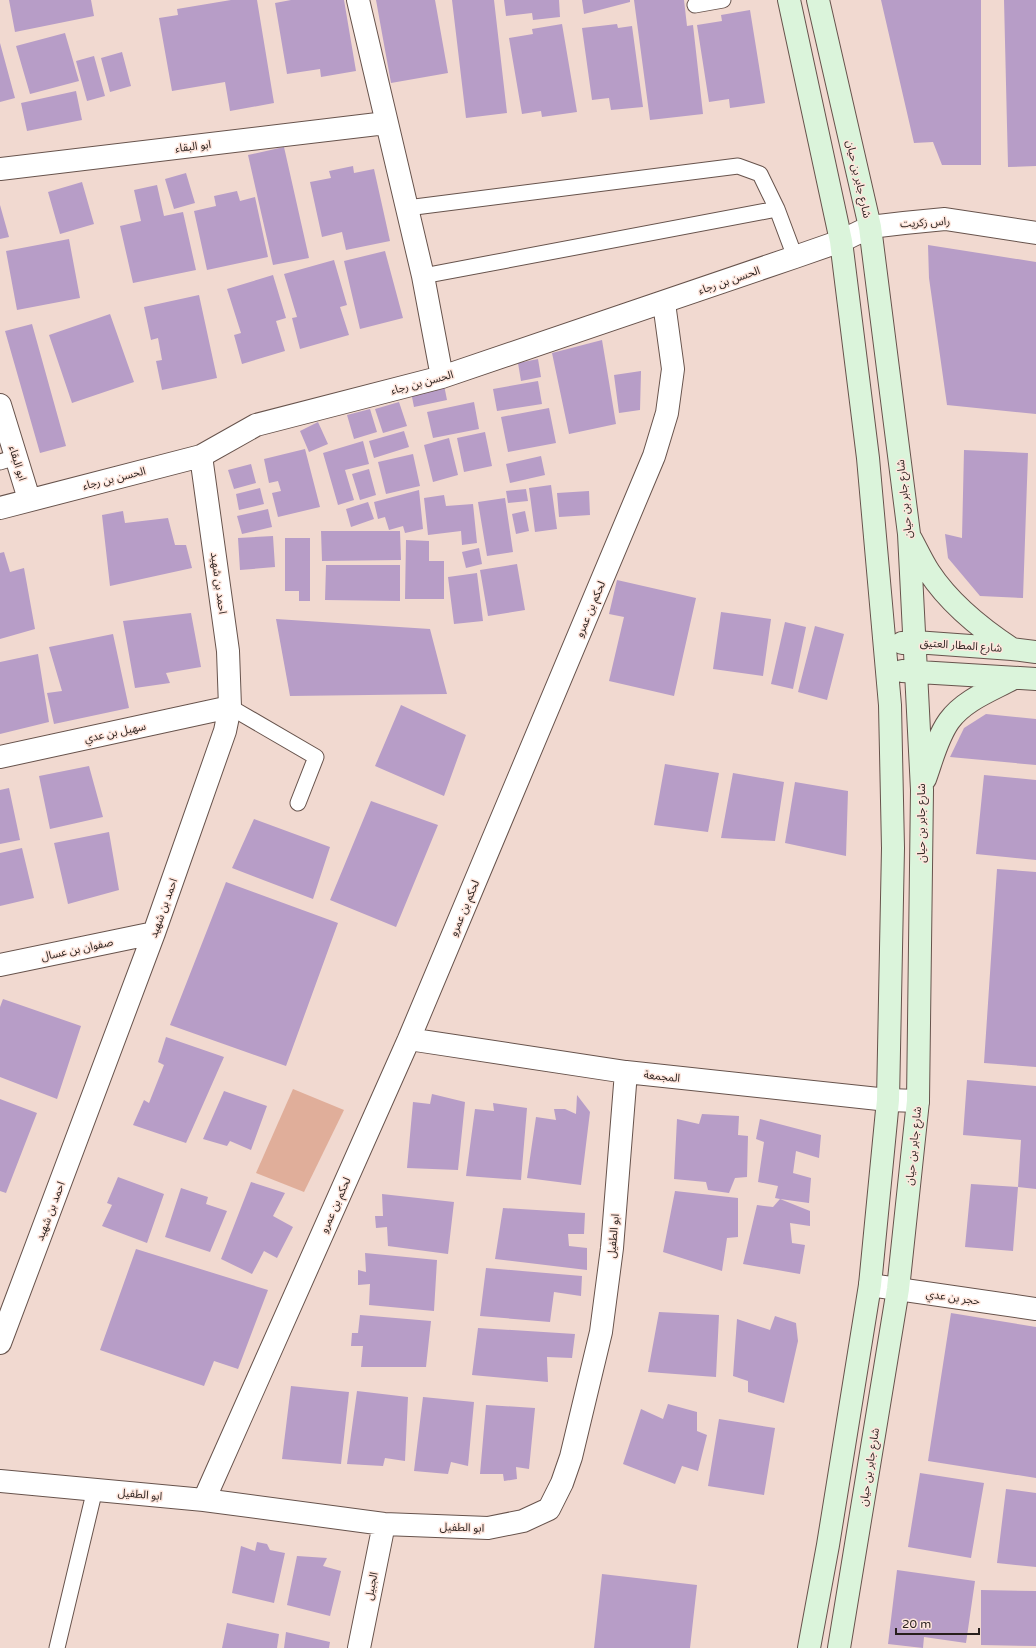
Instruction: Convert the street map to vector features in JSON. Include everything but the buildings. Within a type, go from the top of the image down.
[{"type":"street","points":[[358,0],[423,276],[442,377]]},
{"type":"street","points":[[789,0],[841,241],[868,458],[886,644],[890,705],[893,848],[888,1100],[870,1285],[828,1544],[809,1648]]},
{"type":"street","name":"شارع جابر بن حيان","points":[[818,0],[870,227],[909,534],[922,790],[918,1101],[898,1289],[839,1648]]},
{"type":"street","name":"ابو البقاء","points":[[0,169],[386,123]]},
{"type":"street","name":"راس زكريت","points":[[841,241],[870,227],[945,219],[1036,233]]},
{"type":"street","name":"الحسن بن رجاء","points":[[0,508],[29,499],[201,456],[256,425],[442,377],[664,303],[841,241]]},
{"type":"street","name":"لحكم بن عمرو","points":[[204,1500],[409,1039],[654,456],[667,413],[673,369],[664,303]]},
{"type":"street","name":"ابو البقاء","points":[[0,405],[8,460],[29,499]]},
{"type":"street","name":"احمد بن شهيد","points":[[0,1343],[154,932],[225,731],[230,707],[228,651],[201,456]]},
{"type":"street","points":[[909,534],[929,571],[954,603],[990,635],[1012,649]]},
{"type":"street","name":"شارع المطار العتيق","points":[[886,644],[915,642],[1036,652]]},
{"type":"street","points":[[887,672],[916,671],[1036,679]]},
{"type":"street","points":[[922,790],[937,745],[949,722],[972,700],[1014,678]]},
{"type":"street","name":"سهيل بن عدي","points":[[0,757],[230,707]]},
{"type":"street","name":"صفوان بن عسال","points":[[0,965],[154,932]]},
{"type":"street","name":"المجمعة","points":[[409,1039],[626,1072],[888,1100],[918,1101]]},
{"type":"street","name":"ابو الطفيل","points":[[0,1481],[204,1500],[384,1524],[488,1528],[523,1521],[548,1509],[562,1483],[571,1457],[601,1332],[612,1248],[626,1072]]},
{"type":"street","name":"حجر بن عدي","points":[[870,1285],[1036,1309]]},
{"type":"street","name":"الجبيل","points":[[359,1648],[384,1524]]},
{"type":"lane","points":[[695,5],[722,0]]},
{"type":"lane","points":[[407,208],[738,166],[760,174],[777,209],[795,257]]},
{"type":"lane","points":[[423,276],[777,209]]},
{"type":"lane","points":[[230,707],[316,757],[298,803]]},
{"type":"lane","points":[[57,1648],[95,1490]]},
{"type":"shaded area","points":[[293,1089],[344,1110],[304,1192],[256,1173]]}]
